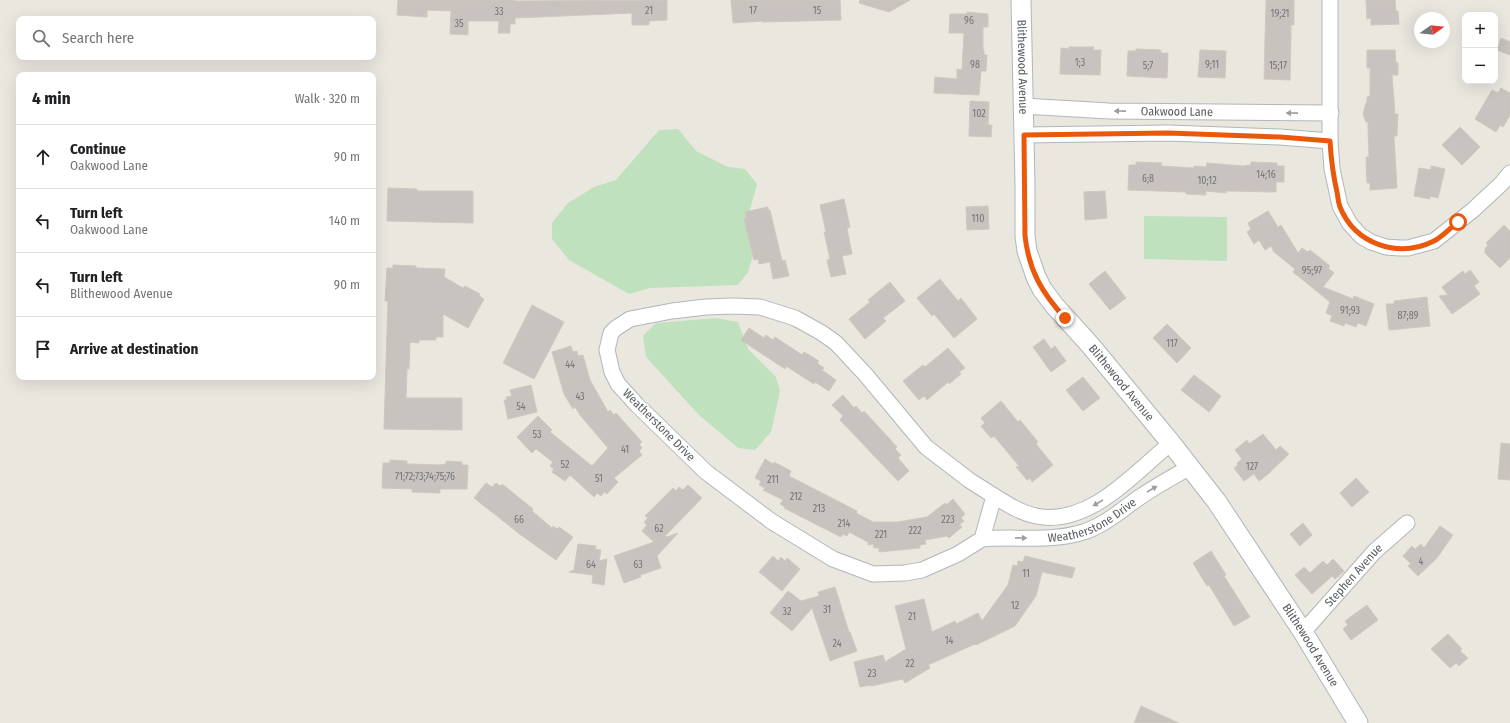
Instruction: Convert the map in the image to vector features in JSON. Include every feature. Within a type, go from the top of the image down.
[{"type":"street","name":"Blithewood Avenue","points":[[1020,0],[1025,236],[1027,251],[1036,277],[1042,289],[1054,305],[1091,346],[1171,442],[1217,502],[1303,632],[1358,723]]},
{"type":"street","points":[[1330,0],[1330,141],[1332,169],[1340,206],[1344,215],[1361,236],[1371,242],[1386,247],[1408,248],[1434,241],[1474,210],[1502,183],[1510,173]]},
{"type":"street","name":"Oakwood Lane","points":[[1023,106],[1109,111],[1331,113]]},
{"type":"street","name":"Oakwood Lane","points":[[1024,135],[1168,133],[1280,137],[1330,141]]},
{"type":"street","name":"Weatherstone Drive","points":[[1171,442],[1116,490],[1085,510],[1049,517],[1035,516],[994,496],[969,480],[926,447],[865,374],[836,343],[822,333],[795,318],[760,307],[733,306],[706,307],[642,316],[630,319],[616,328],[611,333],[607,350],[612,372],[618,384],[637,405],[706,472],[771,521],[833,559],[873,574],[905,573],[922,570],[941,562],[982,539],[1060,537],[1080,533],[1095,527],[1114,516],[1141,496],[1190,467]]},
{"type":"street","points":[[982,539],[994,496]]},
{"type":"street","name":"Stephen Avenue","points":[[1303,632],[1375,551],[1407,522]]},
{"type":"green space","points":[[678,129],[696,151],[728,167],[745,169],[757,184],[750,210],[753,256],[748,272],[738,285],[650,288],[629,294],[569,260],[552,239],[552,223],[568,203],[594,187],[616,180],[659,130]]},
{"type":"green space","points":[[1144,216],[1227,217],[1227,261],[1144,259]]},
{"type":"green space","points":[[716,318],[738,322],[748,349],[776,377],[780,391],[771,432],[755,450],[738,448],[699,415],[646,357],[643,336],[656,323]]},
{"type":"building","points":[[398,0],[667,0],[667,20],[649,21],[649,25],[632,25],[632,13],[515,18],[515,24],[510,24],[510,33],[498,33],[499,21],[468,21],[468,35],[450,34],[451,11],[427,10],[427,17],[397,15]]},
{"type":"building","points":[[731,0],[840,0],[841,20],[733,23]]},
{"type":"building","points":[[860,0],[910,0],[889,12],[859,3]]},
{"type":"building","points":[[1266,0],[1294,0],[1294,25],[1291,25],[1290,80],[1264,79]]},
{"type":"building","points":[[1366,0],[1395,0],[1399,24],[1371,25],[1371,18],[1367,19]]},
{"type":"building","points":[[967,12],[988,14],[988,27],[983,27],[983,50],[984,55],[987,55],[986,71],[981,71],[979,95],[934,93],[935,77],[957,79],[957,69],[962,70],[964,33],[949,33],[950,14],[967,14]]},
{"type":"building","points":[[1501,38],[1510,42],[1510,55],[1498,50]]},
{"type":"building","points":[[1069,47],[1094,47],[1093,50],[1101,50],[1100,75],[1060,74],[1061,48],[1069,49]]},
{"type":"building","points":[[1136,49],[1161,50],[1161,53],[1168,53],[1167,78],[1127,76],[1128,51],[1136,51]]},
{"type":"building","points":[[1200,50],[1226,51],[1225,78],[1198,77]]},
{"type":"building","points":[[1367,50],[1395,50],[1396,63],[1398,63],[1398,75],[1392,75],[1395,114],[1398,114],[1397,136],[1394,136],[1397,188],[1370,190],[1370,183],[1367,183],[1366,157],[1369,157],[1368,122],[1366,122],[1363,114],[1367,103],[1367,97],[1370,96],[1370,68],[1367,68]]},
{"type":"building","points":[[1501,88],[1510,93],[1510,115],[1503,127],[1500,125],[1496,132],[1475,119],[1492,90],[1498,93]]},
{"type":"building","points":[[970,101],[989,102],[988,125],[992,125],[991,137],[969,136]]},
{"type":"building","points":[[1460,127],[1480,147],[1462,165],[1442,145]]},
{"type":"building","points":[[1136,162],[1162,163],[1161,166],[1194,168],[1194,166],[1206,167],[1207,163],[1243,166],[1251,165],[1251,162],[1277,163],[1277,166],[1284,166],[1284,182],[1276,182],[1276,192],[1226,191],[1226,193],[1206,191],[1206,195],[1186,194],[1186,192],[1128,190],[1129,165],[1136,165]]},
{"type":"building","points":[[1431,166],[1445,169],[1438,198],[1430,196],[1430,199],[1414,196],[1419,168],[1431,170]]},
{"type":"building","points":[[388,188],[417,189],[417,191],[473,191],[473,223],[387,221]]},
{"type":"building","points":[[1105,191],[1107,218],[1085,220],[1084,192]]},
{"type":"building","points":[[844,199],[850,227],[847,228],[852,254],[842,256],[846,274],[831,277],[827,260],[830,259],[824,232],[826,232],[820,205]]},
{"type":"building","points":[[988,206],[989,229],[967,230],[966,207]]},
{"type":"building","points":[[768,207],[782,261],[785,260],[789,276],[773,279],[770,262],[759,264],[758,259],[754,260],[744,219],[747,218],[745,212]]},
{"type":"building","points":[[1268,211],[1278,227],[1281,225],[1298,253],[1302,248],[1308,252],[1310,250],[1330,266],[1328,268],[1334,273],[1323,287],[1353,299],[1354,296],[1374,304],[1366,326],[1358,323],[1356,327],[1345,323],[1344,326],[1330,321],[1332,316],[1326,313],[1330,302],[1293,272],[1295,269],[1274,252],[1271,246],[1265,250],[1259,240],[1254,244],[1247,232],[1251,229],[1248,223]]},
{"type":"building","points":[[1504,225],[1510,231],[1510,258],[1500,268],[1485,253],[1485,249],[1488,245],[1486,243]]},
{"type":"building","points":[[393,265],[416,266],[416,268],[445,269],[444,277],[463,288],[465,286],[480,294],[479,296],[484,299],[468,328],[443,314],[443,337],[436,337],[436,340],[419,340],[419,343],[410,342],[406,398],[462,398],[462,430],[384,429],[388,301],[385,301],[387,268],[393,268]]},
{"type":"building","points":[[1470,270],[1479,282],[1474,286],[1480,294],[1452,314],[1439,296],[1448,295],[1442,287],[1463,271],[1465,274]]},
{"type":"building","points":[[1105,271],[1126,298],[1110,310],[1089,284]]},
{"type":"building","points":[[940,279],[958,301],[961,298],[977,319],[954,338],[934,314],[932,316],[917,298]]},
{"type":"building","points":[[890,282],[905,301],[883,318],[886,321],[865,339],[849,319],[870,302],[868,300]]},
{"type":"building","points":[[1427,297],[1430,326],[1389,330],[1386,304],[1394,304],[1394,301]]},
{"type":"building","points":[[532,305],[564,322],[534,379],[503,363]]},
{"type":"building","points":[[1167,324],[1191,348],[1177,363],[1153,338]]},
{"type":"building","points":[[749,328],[764,338],[766,335],[773,340],[775,337],[802,355],[804,352],[819,361],[817,363],[824,368],[822,370],[836,380],[829,391],[815,382],[814,384],[786,366],[785,369],[741,340]]},
{"type":"building","points":[[1044,339],[1051,349],[1055,346],[1066,361],[1051,372],[1033,347]]},
{"type":"building","points":[[571,346],[573,352],[577,351],[578,356],[583,355],[590,380],[608,412],[610,410],[614,415],[616,413],[642,442],[639,444],[642,448],[639,451],[642,455],[614,478],[618,482],[607,494],[604,492],[601,496],[597,493],[594,497],[570,475],[565,481],[552,472],[554,469],[550,466],[553,462],[536,449],[532,453],[517,437],[538,416],[552,430],[550,432],[592,466],[608,448],[575,407],[573,409],[564,394],[552,352]]},
{"type":"building","points":[[948,348],[965,368],[959,372],[961,374],[949,384],[948,382],[927,400],[924,396],[919,400],[903,381],[923,365],[925,367]]},
{"type":"building","points":[[1194,375],[1221,396],[1209,412],[1181,390]]},
{"type":"building","points":[[1083,377],[1100,398],[1083,411],[1066,390]]},
{"type":"building","points":[[531,385],[537,412],[508,419],[504,400],[507,400],[506,397],[512,396],[510,390]]},
{"type":"building","points":[[843,395],[854,408],[856,406],[862,413],[864,411],[897,447],[895,449],[901,455],[898,458],[909,471],[898,481],[840,420],[843,416],[832,405]]},
{"type":"building","points":[[1001,401],[1018,422],[1020,420],[1038,442],[1036,444],[1053,465],[1032,482],[1030,478],[1027,480],[1016,467],[1019,466],[994,436],[991,438],[981,426],[985,423],[981,418]]},
{"type":"building","points":[[1263,434],[1276,450],[1280,446],[1289,454],[1259,481],[1254,474],[1244,481],[1234,468],[1242,459],[1235,450],[1247,440],[1249,444]]},
{"type":"building","points":[[1501,443],[1510,444],[1510,480],[1498,479]]},
{"type":"building","points":[[765,459],[791,471],[789,476],[857,511],[856,513],[873,522],[898,522],[927,517],[945,503],[946,505],[953,499],[965,514],[961,518],[964,521],[959,525],[962,527],[949,538],[947,536],[925,540],[926,544],[920,545],[920,548],[879,552],[879,548],[874,548],[873,544],[868,545],[868,542],[849,532],[847,536],[843,534],[841,537],[784,508],[785,507],[780,504],[783,500],[763,490],[765,488],[759,485],[761,481],[755,478]]},
{"type":"building","points":[[390,460],[407,461],[407,464],[440,465],[446,464],[446,461],[462,462],[462,465],[468,465],[467,489],[440,489],[440,493],[412,492],[412,489],[382,488],[383,463],[390,463]]},
{"type":"building","points":[[1356,478],[1369,492],[1352,507],[1340,493]]},
{"type":"building","points":[[486,483],[492,487],[496,483],[500,486],[502,484],[533,509],[532,511],[552,528],[553,526],[557,529],[559,527],[573,537],[556,560],[474,498]]},
{"type":"building","points":[[688,485],[702,498],[665,536],[667,537],[678,533],[657,556],[661,568],[640,575],[641,577],[624,583],[614,556],[654,542],[642,531],[647,525],[644,522],[648,518],[645,516],[673,488],[676,491],[679,487],[683,490]]},
{"type":"building","points":[[1303,523],[1312,535],[1300,546],[1290,534]]},
{"type":"building","points":[[1440,526],[1453,535],[1437,558],[1418,576],[1408,566],[1411,564],[1403,556],[1412,546],[1415,549],[1421,544],[1424,548]]},
{"type":"building","points":[[578,544],[596,546],[595,549],[601,550],[599,561],[607,559],[604,585],[592,583],[593,575],[569,572],[574,570]]},
{"type":"building","points":[[1211,551],[1226,575],[1224,576],[1250,617],[1234,626],[1209,585],[1207,586],[1193,563]]},
{"type":"building","points":[[773,556],[778,561],[781,557],[785,561],[787,558],[800,569],[782,591],[759,572]]},
{"type":"building","points":[[1025,556],[1075,568],[1072,578],[1042,572],[1036,596],[1015,626],[976,645],[975,644],[928,665],[930,668],[905,683],[903,679],[860,687],[854,662],[883,655],[885,662],[906,649],[895,606],[924,599],[932,632],[955,621],[956,624],[978,613],[982,621],[1008,585],[1013,565],[1017,566],[1018,561],[1023,562]]},
{"type":"building","points":[[1333,559],[1344,571],[1335,579],[1332,576],[1312,594],[1295,575],[1304,567],[1310,573],[1323,561],[1327,565]]},
{"type":"building","points":[[835,587],[849,632],[857,651],[830,661],[812,608],[792,631],[770,613],[788,591],[801,601],[819,596],[818,592]]},
{"type":"building","points":[[1367,605],[1378,620],[1351,640],[1343,629],[1348,625],[1345,621]]},
{"type":"building","points":[[1448,634],[1462,649],[1460,651],[1468,658],[1459,666],[1456,663],[1450,668],[1431,649]]},
{"type":"building","points":[[1141,706],[1179,723],[1134,723]]},
{"type":"route","points":[[1065,318],[1042,289],[1032,267],[1027,251],[1025,236],[1024,135],[1168,133],[1280,137],[1330,141],[1332,169],[1340,206],[1350,224],[1361,236],[1371,242],[1386,247],[1408,248],[1434,241],[1458,222]]}]
